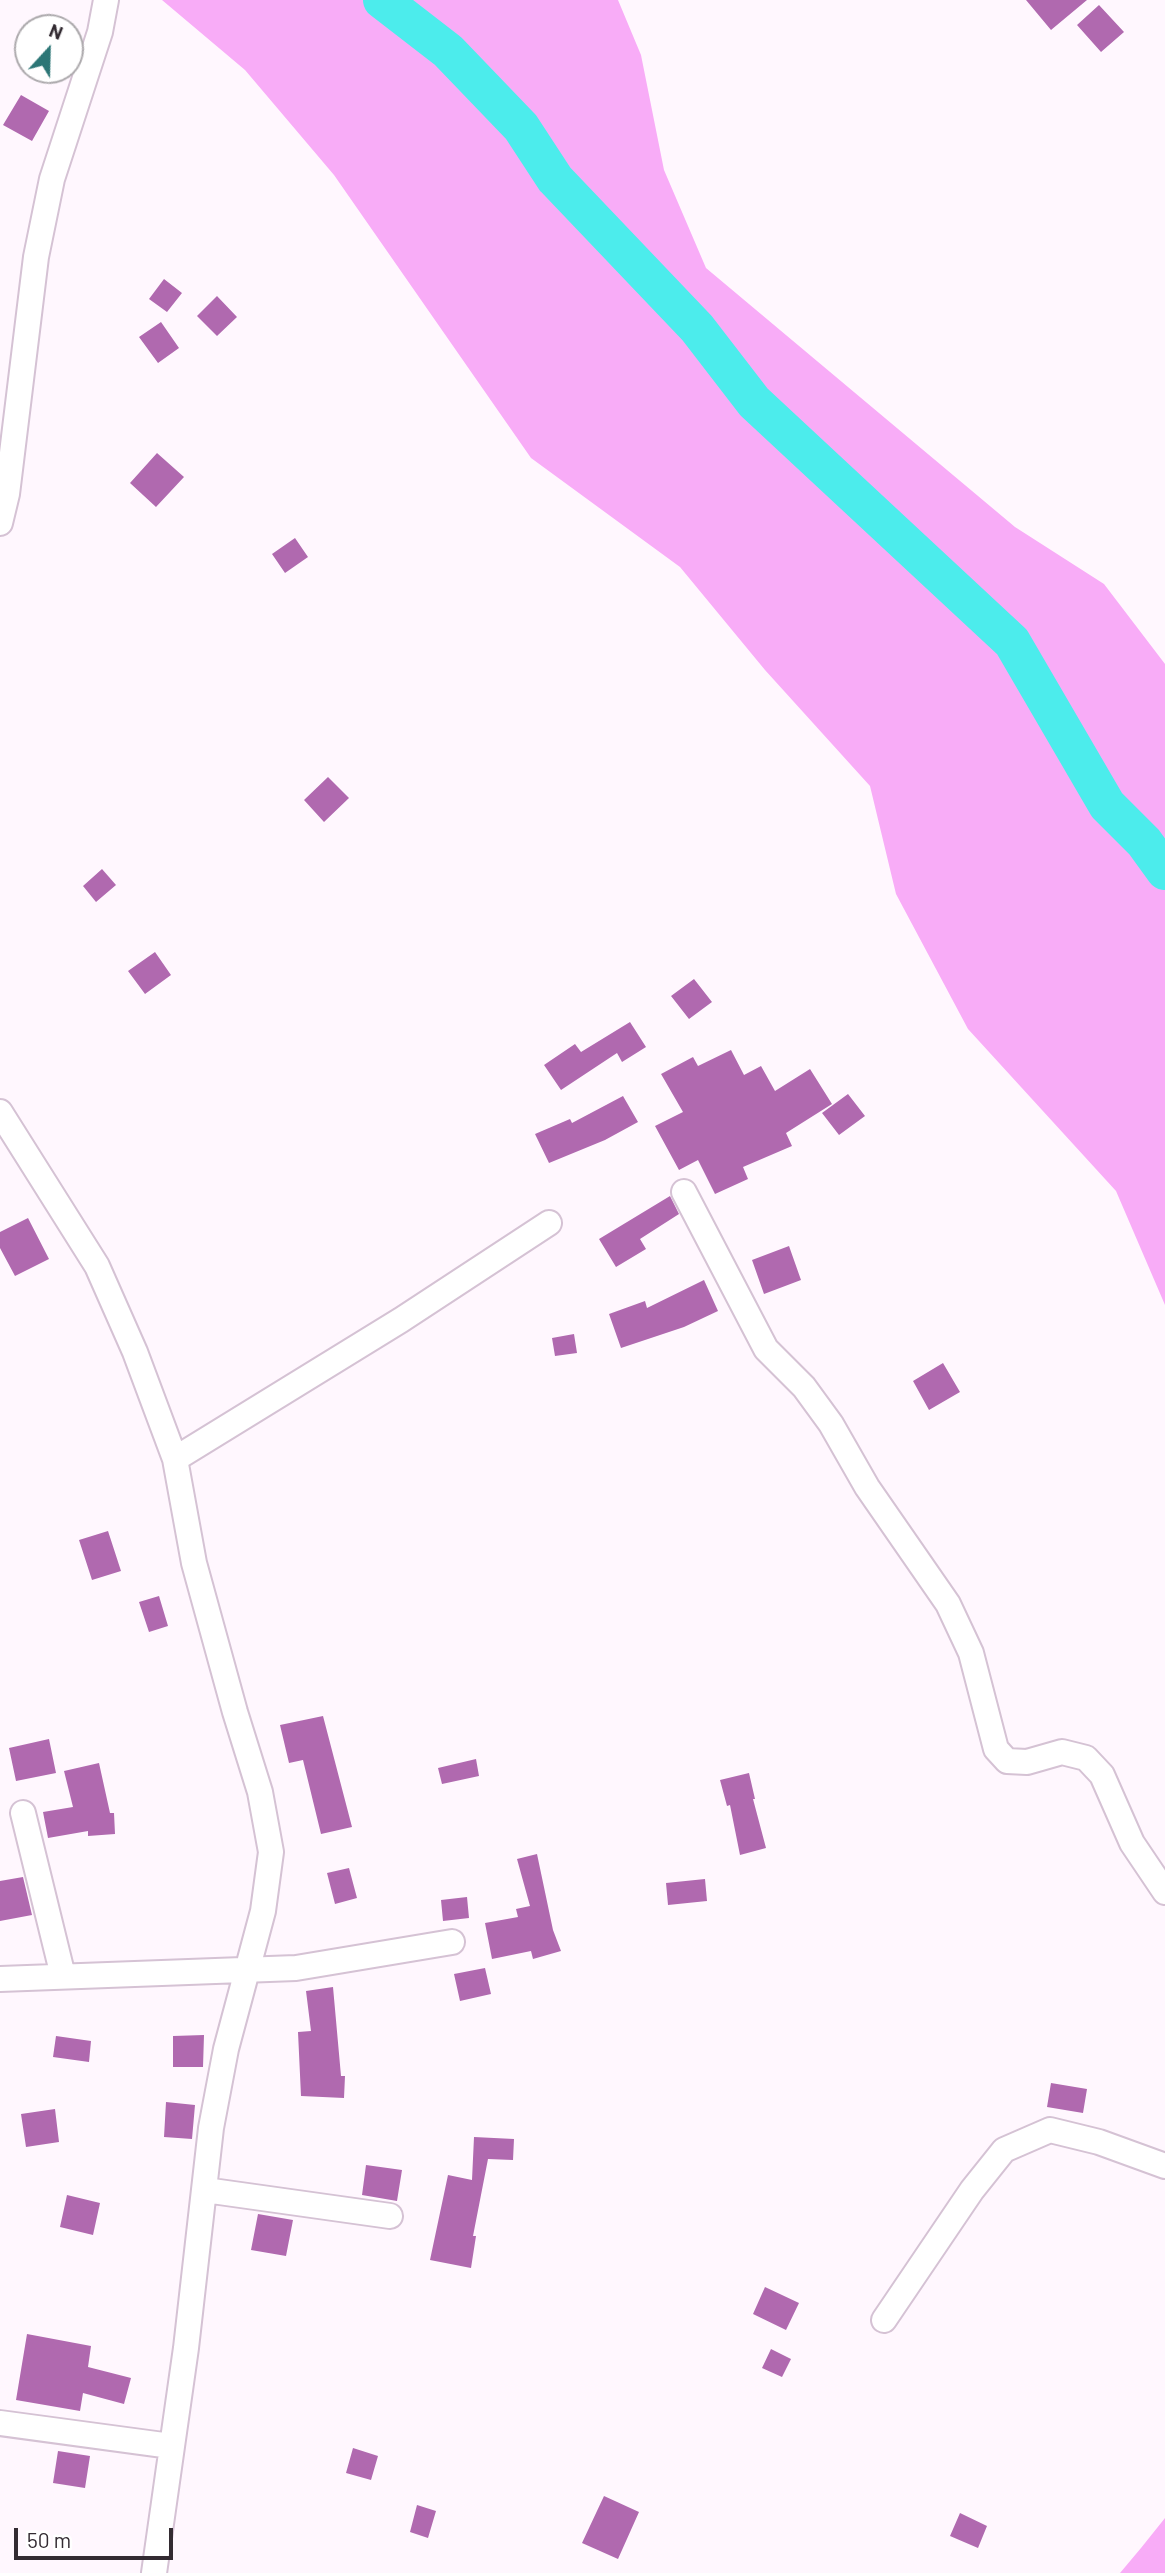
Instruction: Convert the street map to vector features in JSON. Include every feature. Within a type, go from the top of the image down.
[{"type":"street","points":[[0,523],[7,494],[39,244],[52,179],[100,32],[106,0]]},
{"type":"street","points":[[0,1112],[97,1266],[135,1352],[174,1459],[194,1563],[260,1792],[271,1852],[263,1911],[226,2049],[211,2129],[154,2573]]},
{"type":"street","points":[[684,1192],[766,1349],[804,1387],[831,1424],[867,1487],[948,1604],[971,1653],[996,1749],[1007,1761],[1027,1762],[1062,1752],[1086,1758],[1102,1775],[1132,1843],[1165,1892]]},
{"type":"street","points":[[174,1459],[401,1320],[549,1223]]},
{"type":"street","points":[[23,1813],[63,1976]]},
{"type":"street","points":[[0,1979],[296,1968],[452,1942]]},
{"type":"street","points":[[884,2320],[972,2190],[1004,2150],[1050,2130],[1098,2142],[1165,2166]]},
{"type":"street","points":[[205,2190],[390,2216]]},
{"type":"street","points":[[0,2423],[172,2446]]},
{"type":"shaded area","points":[[162,0],[618,0],[641,55],[664,170],[706,268],[1015,527],[1104,584],[1165,664],[1165,1305],[1116,1191],[968,1029],[896,894],[870,786],[765,670],[680,567],[531,458],[334,175],[245,70]]},
{"type":"shaded area","points":[[1165,2518],[1165,2573],[1120,2573],[1141,2548]]},
{"type":"building","points":[[1026,0],[1087,0],[1051,30]]},
{"type":"building","points":[[1099,5],[1124,32],[1101,52],[1077,25]]},
{"type":"building","points":[[21,95],[49,111],[32,141],[3,125]]},
{"type":"building","points":[[164,279],[182,293],[167,312],[149,299]]},
{"type":"building","points":[[217,296],[237,317],[217,336],[197,316]]},
{"type":"building","points":[[161,322],[179,348],[158,363],[139,337]]},
{"type":"building","points":[[157,453],[184,477],[156,507],[130,483]]},
{"type":"building","points":[[295,538],[308,557],[285,573],[272,554]]},
{"type":"building","points":[[328,777],[349,798],[324,822],[304,800]]},
{"type":"building","points":[[102,869],[116,885],[96,902],[83,886]]},
{"type":"building","points":[[155,952],[171,975],[145,994],[128,971]]},
{"type":"building","points":[[694,979],[712,1002],[689,1019],[671,996]]},
{"type":"building","points":[[630,1022],[646,1047],[622,1062],[617,1053],[561,1090],[544,1065],[575,1044],[581,1052]]},
{"type":"building","points":[[731,1050],[744,1075],[761,1066],[775,1091],[810,1069],[832,1104],[786,1133],[792,1146],[743,1167],[748,1179],[715,1194],[698,1160],[679,1170],[655,1126],[683,1112],[661,1074],[693,1057],[698,1066]]},
{"type":"building","points":[[848,1094],[865,1116],[839,1135],[822,1113]]},
{"type":"building","points":[[623,1096],[638,1122],[605,1140],[549,1163],[535,1134],[570,1119],[572,1123]]},
{"type":"building","points":[[670,1196],[679,1214],[640,1239],[646,1249],[616,1267],[599,1239]]},
{"type":"building","points":[[28,1218],[49,1259],[15,1276],[0,1248],[0,1232]]},
{"type":"building","points":[[789,1246],[801,1280],[764,1294],[752,1260]]},
{"type":"building","points":[[704,1280],[718,1311],[684,1327],[621,1348],[609,1314],[645,1301],[647,1308]]},
{"type":"building","points":[[574,1334],[577,1353],[555,1356],[552,1338]]},
{"type":"building","points":[[943,1363],[960,1392],[929,1410],[913,1381]]},
{"type":"building","points":[[108,1531],[121,1571],[92,1580],[79,1540]]},
{"type":"building","points":[[159,1596],[168,1626],[149,1632],[139,1602]]},
{"type":"building","points":[[323,1716],[352,1827],[321,1834],[303,1760],[289,1763],[280,1725]]},
{"type":"building","points":[[49,1739],[56,1773],[16,1781],[9,1748]]},
{"type":"building","points":[[476,1759],[479,1776],[442,1784],[438,1768]]},
{"type":"building","points":[[99,1763],[110,1813],[114,1813],[115,1834],[88,1836],[88,1831],[48,1838],[43,1812],[73,1807],[64,1771]]},
{"type":"building","points":[[749,1773],[766,1848],[740,1855],[730,1805],[727,1806],[720,1780]]},
{"type":"building","points":[[537,1854],[553,1930],[561,1951],[533,1959],[531,1951],[492,1959],[485,1923],[518,1917],[516,1909],[530,1906],[517,1859]]},
{"type":"building","points":[[349,1868],[357,1898],[335,1904],[327,1873]]},
{"type":"building","points":[[23,1877],[32,1915],[0,1921],[0,1881]]},
{"type":"building","points":[[705,1879],[707,1901],[668,1905],[666,1883]]},
{"type":"building","points":[[467,1897],[469,1918],[443,1921],[441,1900]]},
{"type":"building","points":[[485,1968],[491,1994],[460,2001],[454,1974]]},
{"type":"building","points":[[333,1987],[341,2076],[345,2076],[344,2098],[301,2096],[298,2032],[311,2031],[306,1991]]},
{"type":"building","points":[[204,2035],[203,2067],[173,2067],[173,2036]]},
{"type":"building","points":[[56,2036],[91,2041],[89,2062],[53,2057]]},
{"type":"building","points":[[1051,2083],[1087,2089],[1083,2113],[1047,2107]]},
{"type":"building","points":[[166,2102],[195,2105],[192,2139],[164,2137]]},
{"type":"building","points":[[55,2109],[59,2142],[26,2147],[21,2114]]},
{"type":"building","points":[[474,2137],[514,2139],[513,2160],[488,2159],[473,2236],[476,2236],[471,2268],[430,2260],[448,2175],[472,2180]]},
{"type":"building","points":[[366,2165],[402,2170],[397,2201],[362,2195]]},
{"type":"building","points":[[67,2195],[100,2203],[93,2235],[60,2227]]},
{"type":"building","points":[[258,2214],[293,2220],[286,2256],[251,2250]]},
{"type":"building","points":[[765,2287],[799,2303],[786,2330],[753,2314]]},
{"type":"building","points":[[27,2334],[91,2346],[88,2367],[131,2378],[124,2404],[83,2393],[80,2411],[16,2400]]},
{"type":"building","points":[[771,2349],[791,2359],[782,2377],[762,2368]]},
{"type":"building","points":[[353,2448],[378,2456],[371,2480],[346,2473]]},
{"type":"building","points":[[58,2451],[90,2456],[85,2488],[53,2483]]},
{"type":"building","points":[[604,2496],[639,2512],[618,2559],[582,2543]]},
{"type":"building","points":[[417,2505],[436,2511],[428,2538],[410,2532]]},
{"type":"building","points":[[960,2513],[987,2526],[978,2548],[950,2536]]},
{"type":"waterway","points":[[382,0],[448,51],[521,127],[555,179],[697,328],[754,402],[1012,642],[1107,805],[1144,842],[1165,871]]}]
